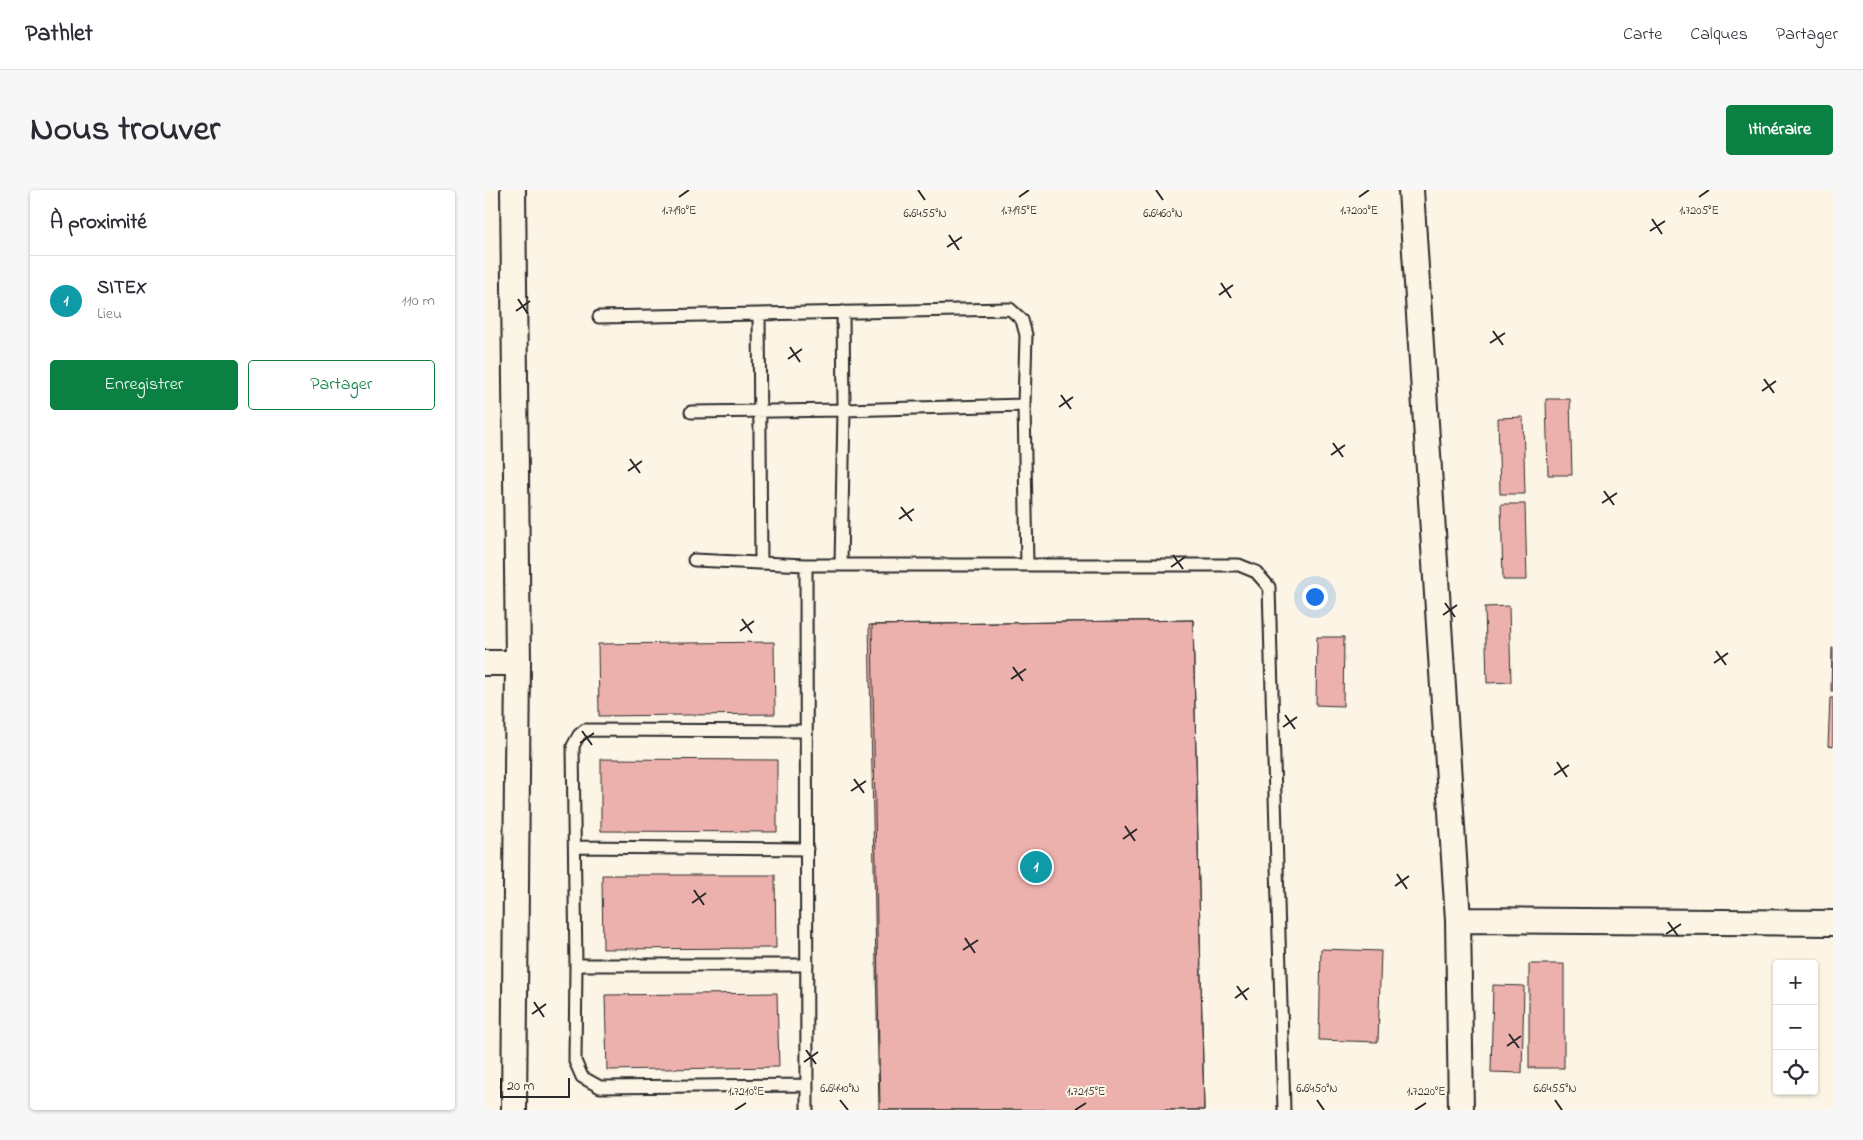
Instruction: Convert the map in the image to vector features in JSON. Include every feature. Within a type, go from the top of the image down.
[{"type":"street","points":[[513,190],[518,663],[514,1110]]},
{"type":"street","points":[[1411,190],[1458,920],[1461,1110]]},
{"type":"street","points":[[485,663],[518,663]]},
{"type":"street","points":[[1458,920],[1833,923]]},
{"type":"lane","points":[[599,317],[1011,309],[1022,320],[1026,335],[1024,405],[1027,565]]},
{"type":"lane","points":[[841,565],[844,410],[843,312]]},
{"type":"lane","points":[[759,314],[761,563]]},
{"type":"lane","points":[[691,412],[1024,405]]},
{"type":"lane","points":[[694,560],[806,565],[1239,565],[1257,572],[1269,587],[1284,1110]]},
{"type":"lane","points":[[806,565],[807,1110]]},
{"type":"lane","points":[[806,731],[585,730],[579,735],[573,746],[576,966],[575,1061],[582,1078],[600,1087],[807,1085]]},
{"type":"lane","points":[[575,847],[807,849]]},
{"type":"lane","points":[[576,966],[807,965]]},
{"type":"building","points":[[1546,399],[1570,399],[1572,475],[1548,475]]},
{"type":"building","points":[[1523,417],[1525,494],[1500,494],[1498,418]]},
{"type":"building","points":[[1501,504],[1525,504],[1527,580],[1503,580]]},
{"type":"building","points":[[1509,606],[1511,682],[1487,683],[1485,607]]},
{"type":"building","points":[[1193,620],[1204,1110],[879,1110],[869,625]]},
{"type":"building","points":[[1193,620],[1204,1110],[880,1110],[872,625]]},
{"type":"building","points":[[1317,637],[1344,637],[1343,706],[1316,705]]},
{"type":"building","points":[[774,642],[775,714],[599,716],[598,644]]},
{"type":"building","points":[[1832,648],[1833,691],[1831,691]]},
{"type":"building","points":[[1830,698],[1833,698],[1833,747],[1828,746]]},
{"type":"building","points":[[601,759],[777,760],[777,832],[601,831]]},
{"type":"building","points":[[602,875],[775,875],[776,948],[603,949]]},
{"type":"building","points":[[1321,949],[1381,951],[1378,1042],[1319,1040]]},
{"type":"building","points":[[1529,964],[1564,964],[1564,1068],[1529,1068]]},
{"type":"building","points":[[1493,985],[1524,986],[1522,1073],[1491,1072]]},
{"type":"building","points":[[777,993],[779,1067],[607,1070],[605,995]]},
{"type":"place","name":"SITEX","points":[[1036,867]]}]
